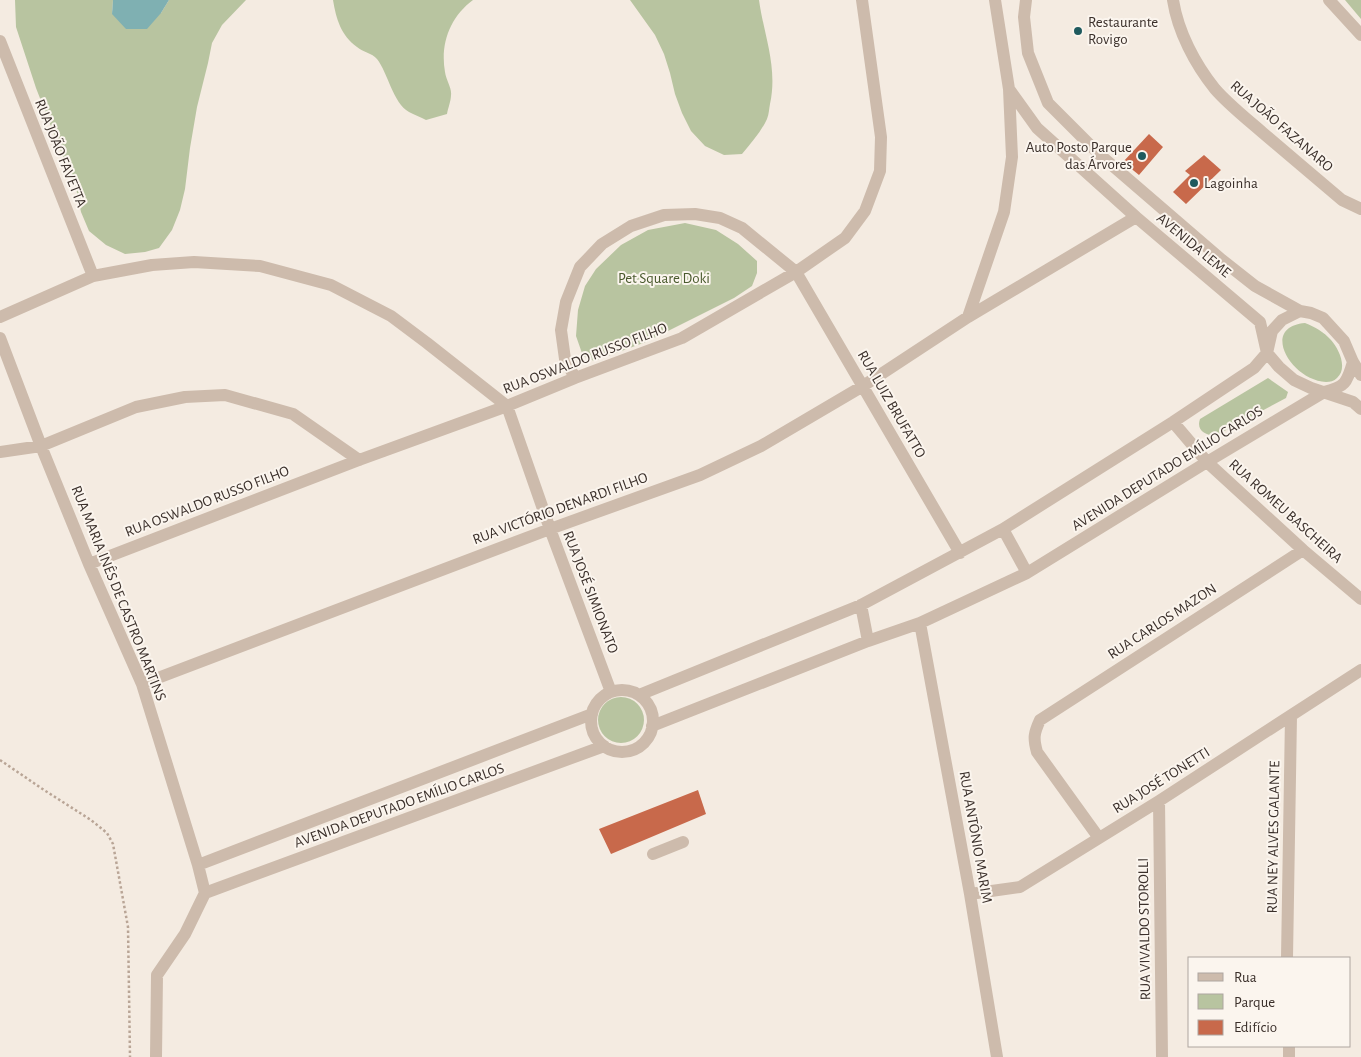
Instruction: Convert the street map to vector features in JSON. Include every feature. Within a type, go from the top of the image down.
[{"type":"street","name":"RUA OSWALDO RUSSO FILHO","points":[[89,564],[682,338],[796,272],[845,238],[865,211],[880,171],[881,137],[862,0]]},
{"type":"street","points":[[968,317],[1004,212],[1012,158],[1009,89],[995,0]]},
{"type":"street","name":"AVENIDA LEME","points":[[1026,0],[1024,17],[1028,53],[1048,103],[1099,154],[1222,260],[1256,286],[1300,311],[1322,318],[1344,341],[1361,376]]},
{"type":"street","name":"RUA JOÃO FAZANARO","points":[[1173,0],[1183,36],[1196,61],[1216,89],[1239,113],[1342,200],[1361,209]]},
{"type":"street","points":[[1329,0],[1361,35]]},
{"type":"street","name":"RUA JOÃO FAVETTA","points":[[0,41],[93,276]]},
{"type":"street","name":"AVENIDA LEME","points":[[1009,89],[1037,128],[1136,217],[1260,322],[1267,353]]},
{"type":"street","points":[[575,378],[565,359],[561,330],[566,302],[580,267],[602,244],[631,226],[664,215],[695,214],[720,218],[742,228],[796,272]]},
{"type":"street","name":"RUA VICTÓRIO DENARDI FILHO","points":[[142,684],[550,528],[700,474],[760,446],[863,386],[968,317],[1136,217]]},
{"type":"street","points":[[0,317],[93,276],[152,265],[194,262],[260,266],[331,285],[391,316],[507,406]]},
{"type":"street","name":"RUA LUIZ BRUFATTO","points":[[796,272],[960,553]]},
{"type":"street","points":[[639,695],[861,605],[960,553],[1173,422],[1254,368],[1267,353],[1272,331],[1282,320],[1300,311]]},
{"type":"street","name":"RUA MARIA INÊS DE CASTRO MARTINS","points":[[0,338],[89,564],[142,684],[205,893]]},
{"type":"street","points":[[1267,353],[1294,380],[1311,388],[1353,402],[1361,409]]},
{"type":"street","points":[[1324,392],[1338,388],[1348,379],[1353,362]]},
{"type":"street","name":"AVENIDA DEPUTADO EMÍLIO CARLOS","points":[[652,726],[868,641],[920,623],[1027,573],[1324,392]]},
{"type":"street","points":[[0,452],[41,446],[136,407],[185,397],[225,395],[293,414],[359,460]]},
{"type":"street","name":"RUA JOSÉ SIMIONATO","points":[[507,406],[611,692]]},
{"type":"street","name":"RUA ROMEU BASCHEIRA","points":[[1173,422],[1207,462],[1303,550],[1361,599]]},
{"type":"street","points":[[1003,528],[1027,573]]},
{"type":"street","name":"RUA CARLOS MAZON","points":[[1099,838],[1036,752],[1035,730],[1040,720],[1303,550]]},
{"type":"street","points":[[861,605],[868,641]]},
{"type":"street","name":"RUA ANTÔNIO MARIM","points":[[920,623],[970,894],[997,1057]]},
{"type":"street","name":"RUA JOSÉ TONETTI","points":[[970,894],[1020,886],[1158,801],[1361,670]]},
{"type":"street","points":[[626,690],[639,695],[646,701],[652,717],[652,726],[646,740],[633,750],[617,751],[604,746],[597,740],[591,723],[592,714],[599,700],[611,692],[626,690]]},
{"type":"street","name":"AVENIDA DEPUTADO EMÍLIO CARLOS","points":[[198,865],[592,714]]},
{"type":"street","name":"RUA NEY ALVES GALANTE","points":[[1288,957],[1292,716]]},
{"type":"street","name":"AVENIDA DEPUTADO EMÍLIO CARLOS","points":[[205,893],[604,746]]},
{"type":"street","name":"RUA VIVALDO STOROLLI","points":[[1158,801],[1162,1057]]},
{"type":"street","points":[[653,854],[683,842]]},
{"type":"street","points":[[156,1057],[157,975],[185,934],[205,893]]},
{"type":"path","points":[[0,760],[91,820],[107,833],[113,844],[128,927],[130,1057]]},
{"type":"green space","points":[[15,0],[113,0],[112,14],[161,13],[169,0],[246,0],[222,25],[212,43],[197,107],[185,189],[180,210],[172,230],[159,248],[145,252],[125,254],[106,245],[89,231],[81,212],[76,188],[36,88],[16,27]]},
{"type":"green space","points":[[333,0],[473,0],[458,14],[448,32],[444,62],[451,100],[447,114],[426,120],[403,108],[377,59],[351,43],[343,32]]},
{"type":"green space","points":[[630,0],[759,0],[771,64],[772,90],[767,119],[759,133],[742,154],[724,155],[705,146],[691,131],[675,94],[664,54],[655,35]]},
{"type":"green space","points":[[1345,0],[1361,0],[1361,19]]},
{"type":"green space","name":"Pet Square Doki","points":[[685,223],[716,230],[738,244],[757,261],[757,273],[752,286],[734,298],[646,342],[594,361],[583,356],[576,336],[578,310],[585,286],[596,269],[621,245],[648,230]]},
{"type":"green space","points":[[1305,323],[1325,335],[1337,348],[1342,369],[1333,381],[1326,382],[1313,379],[1302,373],[1292,364],[1286,354],[1282,343],[1284,334],[1291,327]]},
{"type":"green space","points":[[1268,378],[1288,392],[1286,398],[1215,436],[1205,433],[1200,429],[1200,419]]},
{"type":"green space","points":[[616,697],[626,697],[640,707],[644,720],[640,733],[634,739],[626,743],[616,743],[602,733],[598,725],[598,715],[608,701]]},
{"type":"water","points":[[113,0],[169,0],[147,29],[126,29],[112,14]]},
{"type":"building","name":"Auto Posto Parque das Árvores","points":[[1149,134],[1163,147],[1139,175],[1123,162]]},
{"type":"building","name":"Lagoinha","points":[[1204,155],[1221,170],[1186,204],[1173,192],[1190,175],[1185,171]]},
{"type":"building","points":[[698,790],[706,814],[611,854],[599,829]]},
{"type":"place","name":"Restaurante Rovigo","points":[[1078,31]]},
{"type":"place","name":"Auto Posto Parque das Árvores","points":[[1142,156]]},
{"type":"place","name":"Lagoinha","points":[[1194,183]]}]
